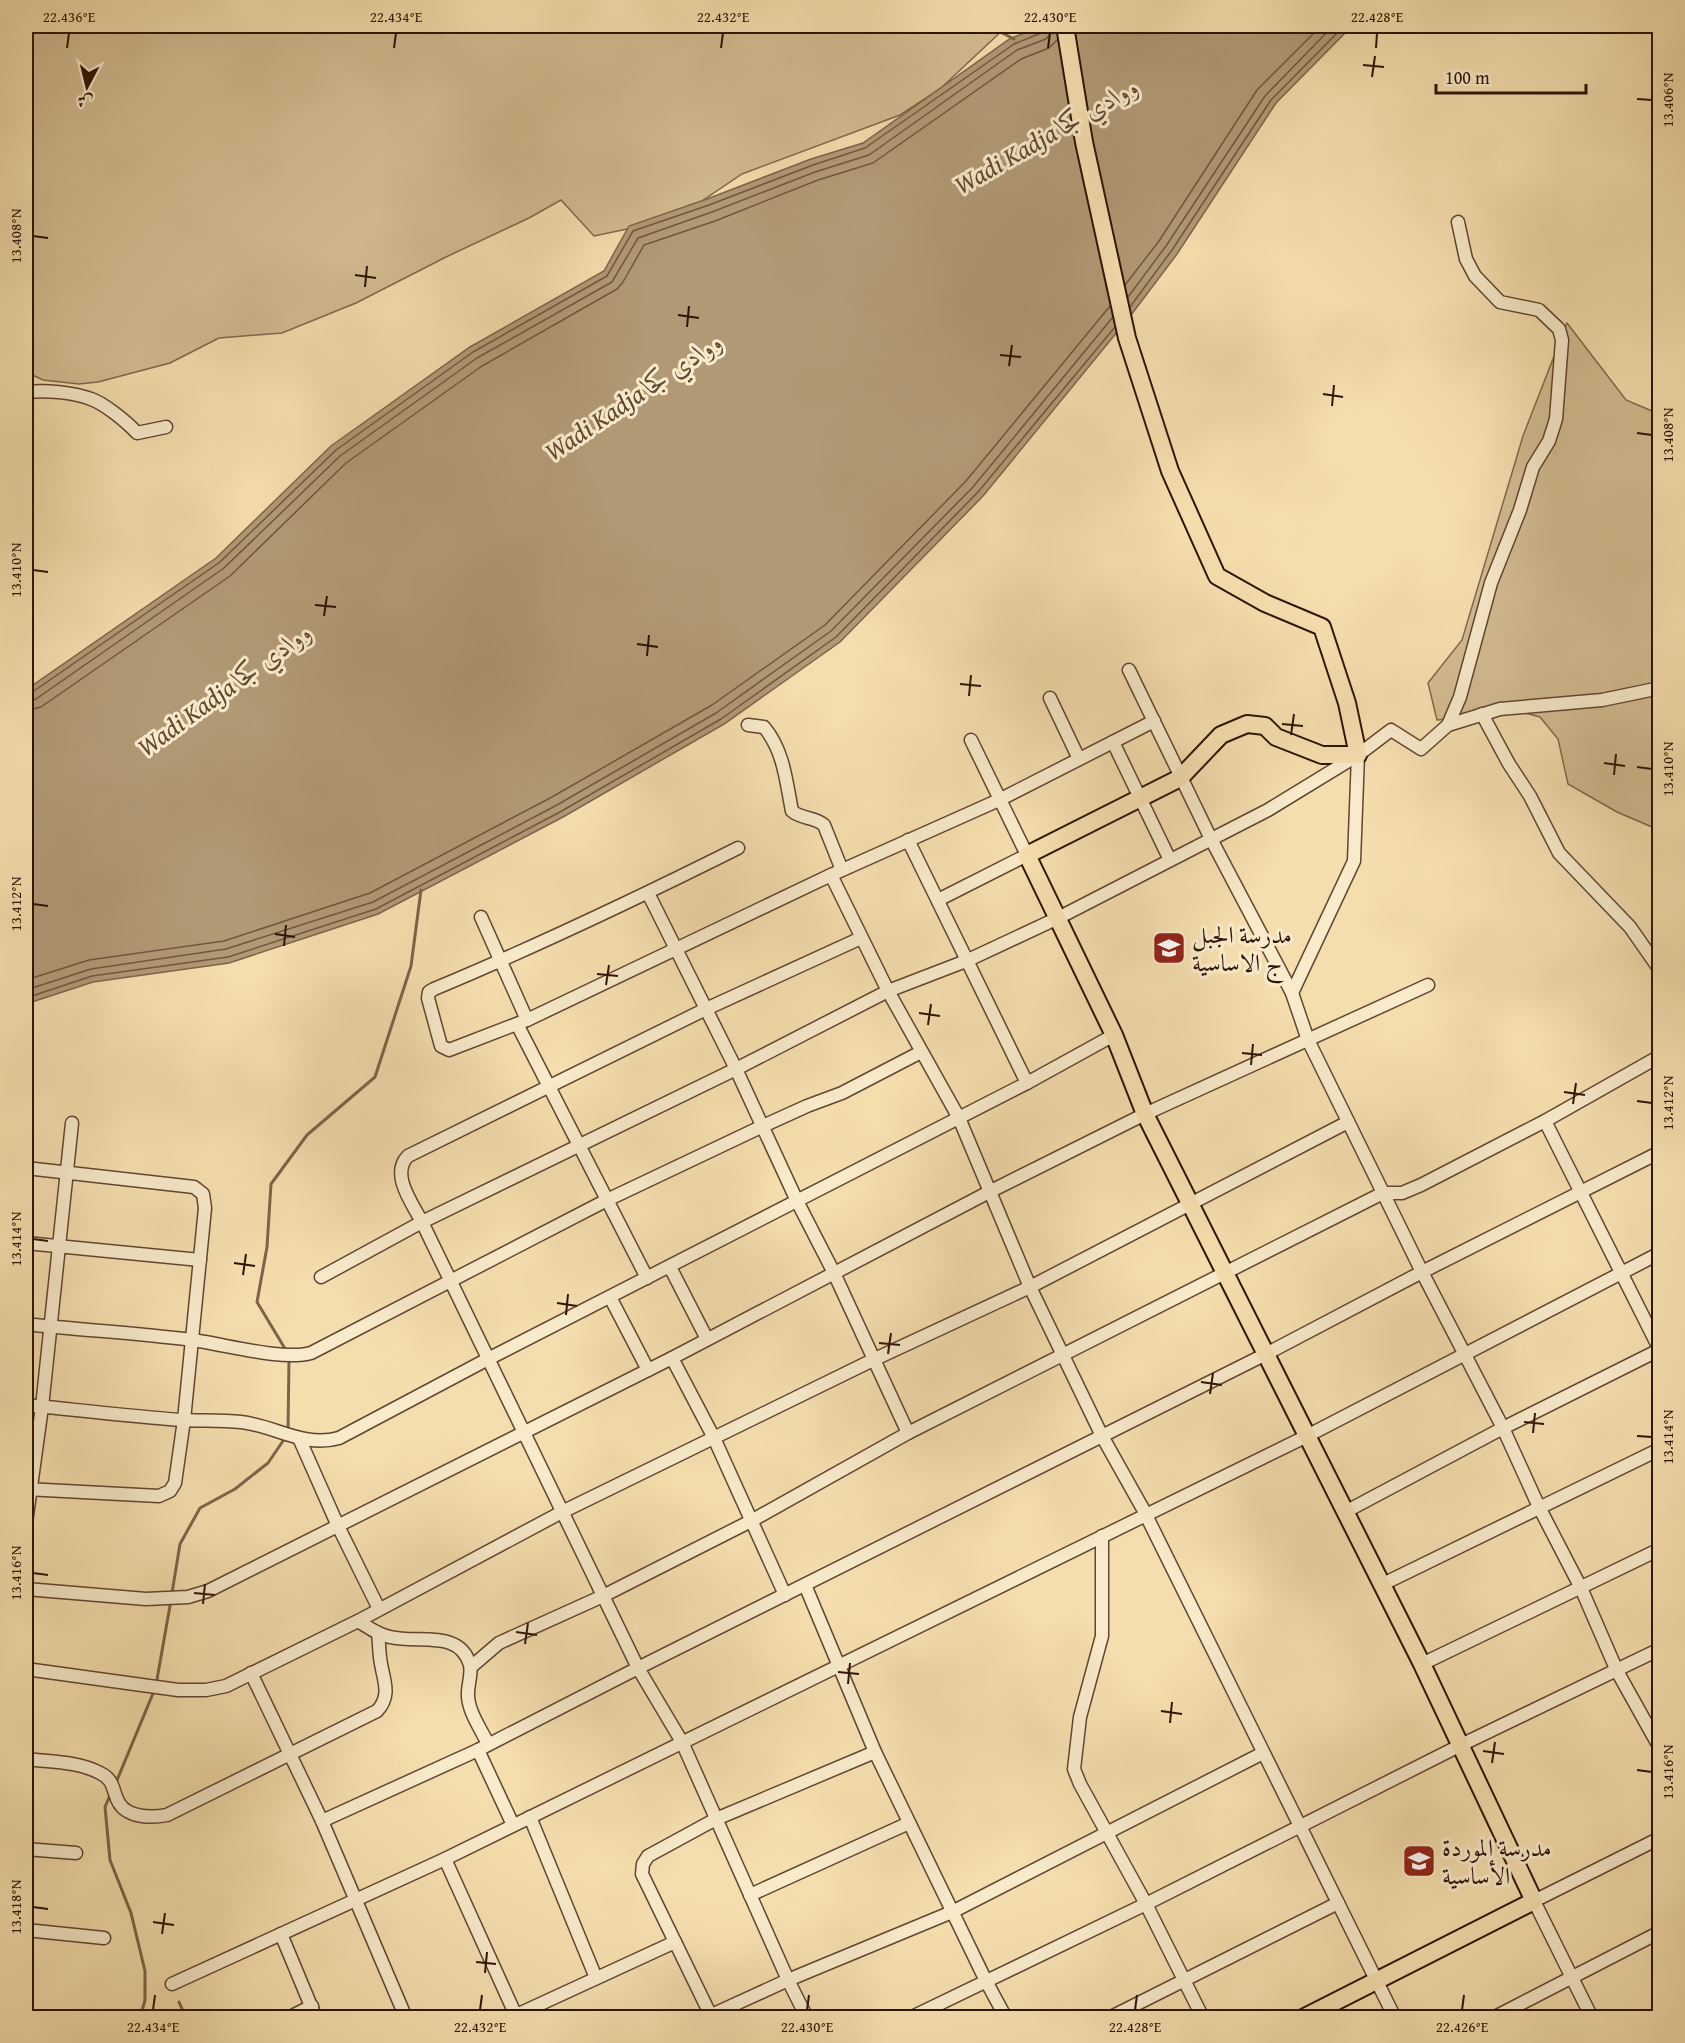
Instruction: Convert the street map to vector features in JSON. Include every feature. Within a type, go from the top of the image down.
[{"type":"main road","points":[[1065,26],[1084,141],[1127,338],[1170,471],[1217,576],[1265,603],[1322,627],[1347,702],[1358,755],[1322,755],[1276,737],[1265,726],[1247,724],[1221,735],[1180,778],[1027,855],[1114,1035],[1145,1114],[1422,1664],[1534,1902],[1303,2018]]},
{"type":"street","points":[[1448,725],[1460,697],[1491,582],[1520,510],[1533,467],[1553,432],[1562,340],[1559,329],[1539,310],[1500,302],[1475,276],[1466,259],[1458,222]]},
{"type":"street","points":[[26,392],[59,393],[92,399],[131,426],[137,433],[166,427]]},
{"type":"street","points":[[1129,670],[1180,778],[1292,993],[1308,1040],[1422,1272],[1503,1428],[1539,1507],[1581,1588],[1617,1671],[1659,1748]]},
{"type":"street","points":[[321,1277],[422,1222],[736,1069],[888,991],[966,962],[1170,861],[1268,810],[1358,755],[1390,730],[1421,749],[1448,725],[1500,709],[1602,700],[1659,688]]},
{"type":"street","points":[[1050,698],[1079,759]]},
{"type":"street","points":[[1482,714],[1509,764],[1530,796],[1559,854],[1630,927],[1659,970]]},
{"type":"street","points":[[738,848],[648,893],[500,961],[434,988],[429,992],[428,998],[441,1046],[444,1050],[449,1050],[522,1022],[836,873],[999,800],[1154,721]]},
{"type":"street","points":[[747,725],[764,727],[773,738],[783,763],[792,811],[797,815],[818,820],[824,825],[836,873],[861,938],[958,1118],[1030,1287],[1102,1436],[1145,1515],[1395,2018]]},
{"type":"street","points":[[938,900],[1027,855],[971,740]]},
{"type":"street","points":[[1113,742],[1170,861]]},
{"type":"street","points":[[1292,993],[1354,861],[1358,755]]},
{"type":"street","points":[[908,840],[966,962],[1028,1083]]},
{"type":"street","points":[[648,893],[736,1069],[908,1433]]},
{"type":"street","points":[[481,917],[550,1087],[647,1278]]},
{"type":"street","points":[[807,2018],[681,1742],[638,1668],[401,1177],[402,1162],[408,1156],[706,1010],[861,938]]},
{"type":"street","points":[[26,1589],[146,1599],[188,1598],[208,1591],[672,1358],[991,1191],[1145,1114],[1428,985]]},
{"type":"street","points":[[26,1405],[184,1420],[240,1422],[262,1426],[310,1441],[324,1442],[339,1438],[488,1359],[1028,1083],[1114,1035]]},
{"type":"street","points":[[26,1324],[192,1340],[300,1356],[311,1353],[607,1200],[807,1106],[843,1093],[921,1052]]},
{"type":"street","points":[[471,1667],[499,1642],[603,1596],[752,1521],[908,1433],[1383,1193],[1402,1192],[1421,1185],[1545,1121],[1659,1056]]},
{"type":"street","points":[[1345,1512],[1503,1428],[1659,1350],[1545,1121]]},
{"type":"street","points":[[26,1669],[178,1690],[206,1690],[226,1686],[358,1621],[562,1512],[875,1359],[1030,1287],[1348,1122]]},
{"type":"street","points":[[26,1523],[28,1490],[42,1407],[65,1172],[72,1123]]},
{"type":"street","points":[[322,1821],[483,1747],[1266,1354],[1659,1152]]},
{"type":"street","points":[[26,1168],[194,1187],[203,1194],[205,1208],[184,1420],[175,1483],[170,1491],[159,1497],[28,1490]]},
{"type":"street","points":[[26,1243],[200,1260]]},
{"type":"street","points":[[172,1984],[445,1859],[1307,1436],[1659,1253]]},
{"type":"street","points":[[670,1266],[707,1339]]},
{"type":"street","points":[[610,1297],[648,1370]]},
{"type":"street","points":[[672,1358],[714,1438],[785,1595]]},
{"type":"street","points":[[299,1438],[379,1610]]},
{"type":"street","points":[[1382,1585],[1659,1449]]},
{"type":"street","points":[[1102,1536],[1102,1636],[1080,1717],[1074,1769],[1146,1904],[1203,2018]]},
{"type":"street","points":[[1422,1664],[1659,1549]]},
{"type":"street","points":[[805,1585],[875,1752],[1006,2018]]},
{"type":"street","points":[[358,1621],[392,1638],[450,1642],[462,1648],[471,1667],[467,1695],[471,1709],[513,1825]]},
{"type":"street","points":[[26,1759],[83,1766],[102,1773],[114,1786],[119,1804],[129,1812],[149,1817],[167,1815],[377,1711],[384,1703],[386,1694],[378,1633]]},
{"type":"street","points":[[910,2018],[1146,1904],[1461,1745],[1659,1649]]},
{"type":"street","points":[[251,1673],[322,1821],[406,2018]]},
{"type":"street","points":[[875,1752],[716,1819],[648,1856],[643,1864],[642,1874],[709,2017],[788,1980],[952,1912],[1263,1753]]},
{"type":"street","points":[[530,1817],[596,1978]]},
{"type":"street","points":[[750,1895],[909,1823]]},
{"type":"street","points":[[1592,2018],[1534,1902],[1659,1838]]},
{"type":"street","points":[[26,1849],[76,1853]]},
{"type":"street","points":[[445,1859],[514,2017],[675,1942]]},
{"type":"street","points":[[1109,2018],[1338,1902]]},
{"type":"street","points":[[26,1930],[104,1938]]},
{"type":"street","points":[[1492,2018],[1659,1932]]},
{"type":"street","points":[[281,1934],[314,2012],[288,2018]]},
{"type":"street","points":[[26,2016],[40,2018]]},
{"type":"shaded area","points":[[26,26],[1007,26],[940,89],[900,115],[742,174],[675,219],[594,236],[561,200],[356,303],[282,333],[219,338],[170,363],[98,382],[79,384],[43,380],[26,372]]},
{"type":"shaded area","points":[[1567,323],[1626,400],[1659,414],[1659,830],[1617,812],[1568,784],[1558,739],[1540,717],[1525,713],[1437,720],[1428,683],[1462,640],[1523,436]]},
{"type":"water","name":"Wadi Kadja ووادي كجا","points":[[1045,26],[1352,26],[1276,103],[1177,254],[1131,315],[983,496],[840,642],[724,724],[563,817],[378,914],[229,963],[93,982],[26,1004],[26,690],[216,558],[331,446],[470,347],[604,271],[629,226],[811,159],[863,143],[1011,38]]},
{"type":"waterway","points":[[989,26],[1014,39]]},
{"type":"waterway","points":[[287,1352],[257,1302],[267,1247],[271,1184],[307,1135],[375,1077],[411,966],[421,890]]},
{"type":"waterway","points":[[288,1432],[289,1358]]},
{"type":"waterway","points":[[172,1593],[180,1544],[200,1508],[235,1489],[268,1463],[285,1438]]},
{"type":"waterway","points":[[156,1685],[171,1600]]},
{"type":"waterway","points":[[115,1785],[154,1691]]},
{"type":"waterway","points":[[111,1793],[105,1807],[110,1860],[131,1913],[145,1971],[145,2000],[140,2018]]},
{"type":"waterway","points":[[179,2002],[186,2018]]},
{"type":"place","name":"مدرسة الجبل ج الاساسية","points":[[1169,948]]},
{"type":"place","name":"مدرسة الموردة الأساسية","points":[[1419,1861]]}]
